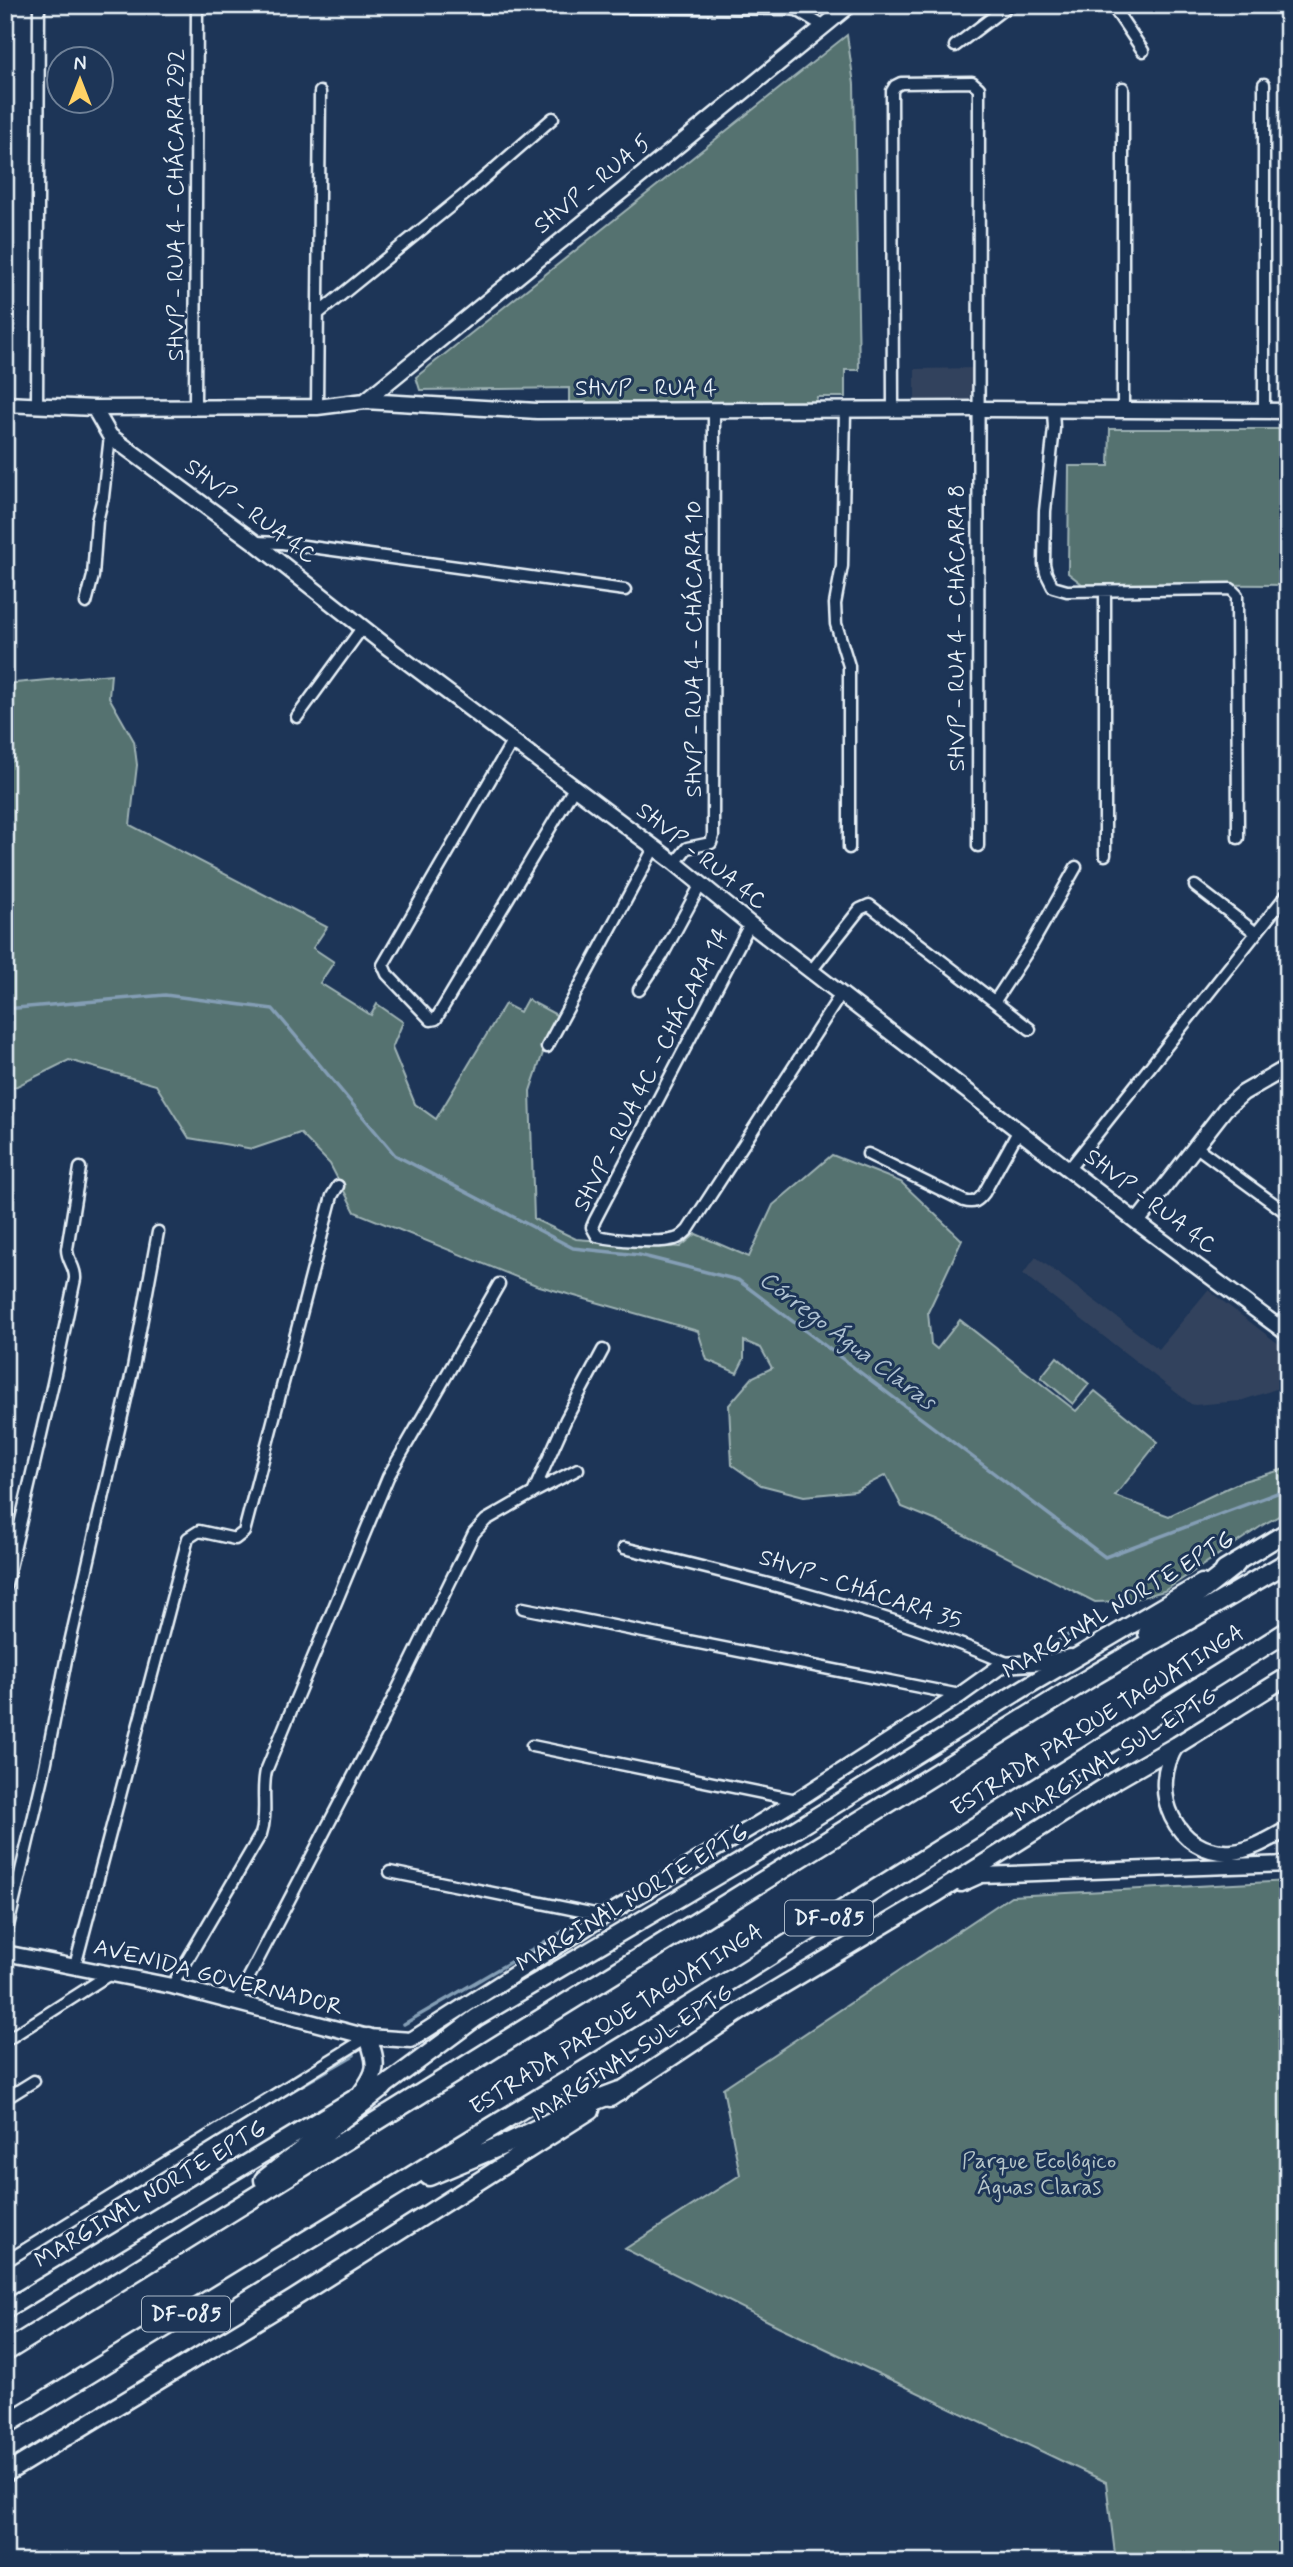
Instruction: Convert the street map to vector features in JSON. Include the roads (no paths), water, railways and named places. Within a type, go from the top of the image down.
[{"type":"highway","name":"ESTRADA PARQUE TAGUATINGA","points":[[5,2352],[1096,1674],[1288,1562]]},
{"type":"highway","points":[[1096,1674],[1236,1564]]},
{"type":"highway","name":"ESTRADA PARQUE TAGUATINGA","points":[[5,2425],[367,2201],[675,2015],[1288,1631]]},
{"type":"highway","points":[[188,2239],[383,2088]]},
{"type":"highway","points":[[367,2201],[510,2143],[596,2100],[620,2091]]},
{"type":"main road","name":"MARGINAL NORTE EPTG","points":[[5,2310],[360,2095],[383,2088],[476,2018],[796,1829],[1288,1531]]},
{"type":"main road","name":"MARGINAL SUL EPTG","points":[[5,2474],[293,2299],[753,2003],[934,1895],[1288,1676]]},
{"type":"main road","points":[[360,2095],[376,2070],[368,2037]]},
{"type":"street","points":[[37,405],[39,5]]},
{"type":"street","name":"SHVP - RUA 4 - CHÁCARA 292","points":[[195,406],[197,5]]},
{"type":"street","points":[[384,5],[789,9],[797,10],[824,26]]},
{"type":"street","name":"SHVP - RUA 5","points":[[365,401],[850,5]]},
{"type":"street","points":[[955,46],[1009,5]]},
{"type":"street","points":[[1112,5],[1143,51]]},
{"type":"street","name":"SHVP - RUA 4 - CHÁCARA 8","points":[[893,411],[891,100],[895,86],[901,83],[972,82],[979,88],[978,846]]},
{"type":"street","points":[[1264,84],[1264,411]]},
{"type":"street","points":[[1123,88],[1123,410]]},
{"type":"street","points":[[317,407],[320,313],[320,92]]},
{"type":"street","points":[[320,313],[468,192],[553,118]]},
{"type":"street","name":"SHVP - RUA 4","points":[[5,404],[94,408],[317,407],[365,401],[537,411],[1288,411]]},
{"type":"street","name":"SHVP - RUA 4C","points":[[94,408],[110,436],[253,541],[362,628],[675,863],[750,924],[1137,1222],[1283,1330]]},
{"type":"street","points":[[1053,410],[1054,428],[1045,511],[1045,573],[1050,583],[1057,589],[1219,589],[1235,592],[1238,599],[1238,838]]},
{"type":"street","points":[[845,411],[842,566],[835,604],[836,624],[849,666],[849,848]]},
{"type":"street","name":"SHVP - RUA 4 - CHÁCARA 10","points":[[675,863],[687,848],[710,843],[713,836],[714,412]]},
{"type":"street","points":[[86,603],[93,576],[97,521],[110,436]]},
{"type":"street","points":[[253,541],[625,590]]},
{"type":"street","points":[[1105,591],[1105,855]]},
{"type":"street","points":[[297,717],[362,628]]},
{"type":"street","points":[[512,742],[383,965],[387,974],[431,1020],[437,1017],[574,788]]},
{"type":"street","points":[[547,1047],[654,848]]},
{"type":"street","points":[[995,1001],[1031,946],[1076,867]]},
{"type":"street","points":[[639,990],[662,956],[701,884]]},
{"type":"street","points":[[1195,886],[1256,933]]},
{"type":"street","points":[[1069,1168],[1288,893]]},
{"type":"street","points":[[811,971],[860,909],[869,905],[1030,1029]]},
{"type":"street","name":"SHVP - RUA 4C - CHÁCARA 14","points":[[750,924],[595,1220],[592,1227],[597,1236],[612,1239],[670,1240],[681,1237],[841,994]]},
{"type":"street","points":[[1137,1222],[1233,1100],[1288,1067]]},
{"type":"street","points":[[869,1154],[973,1203],[979,1199],[1019,1130]]},
{"type":"street","points":[[1195,1146],[1284,1211]]},
{"type":"street","points":[[5,1589],[75,1279],[67,1249],[80,1168]]},
{"type":"street","points":[[75,1966],[188,1538],[198,1531],[235,1539],[244,1532],[332,1196],[338,1186]]},
{"type":"street","points":[[5,1939],[133,1368],[158,1232]]},
{"type":"street","points":[[172,1986],[261,1834],[265,1815],[266,1770],[388,1477],[499,1284]]},
{"type":"street","points":[[1283,1330],[1288,1313]]},
{"type":"street","points":[[533,1493],[566,1419],[603,1350]]},
{"type":"street","points":[[235,2004],[374,1737],[474,1532],[486,1520],[578,1469]]},
{"type":"street","name":"SHVP - CHÁCARA 35","points":[[624,1548],[792,1589],[901,1623],[1007,1663],[1027,1665],[1082,1654]]},
{"type":"street","points":[[523,1608],[960,1695]]},
{"type":"street","points":[[390,1872],[605,1916],[797,1800],[1007,1663]]},
{"type":"street","points":[[1177,1745],[1170,1756],[1163,1788],[1165,1805],[1184,1835],[1208,1850],[1234,1852],[1288,1829]]},
{"type":"street","points":[[532,1746],[797,1800]]},
{"type":"street","points":[[934,1895],[981,1875],[1288,1864]]},
{"type":"street","name":"AVENIDA GOVERNADOR","points":[[5,1953],[172,1986],[368,2037],[411,2040],[605,1916]]},
{"type":"street","points":[[5,2041],[110,1974]]},
{"type":"street","points":[[5,2262],[368,2037]]},
{"type":"street","points":[[6,2098],[34,2081]]},
{"type":"waterway","name":"Córrego Água Claras","points":[[5,1009],[165,995],[273,1009],[395,1155],[573,1248],[639,1255],[738,1280],[1105,1557],[1288,1489]]},
{"type":"waterway","points":[[1031,1657],[1080,1628]]},
{"type":"waterway","points":[[994,1679],[1007,1671]]},
{"type":"waterway","points":[[603,1908],[666,1871]]},
{"type":"waterway","points":[[404,2024],[584,1919]]},
{"type":"waterway","points":[[268,2105],[354,2055]]},
{"type":"park label","name":"Parque Ecológico Águas Claras","points":[[1039,2175]]}]
